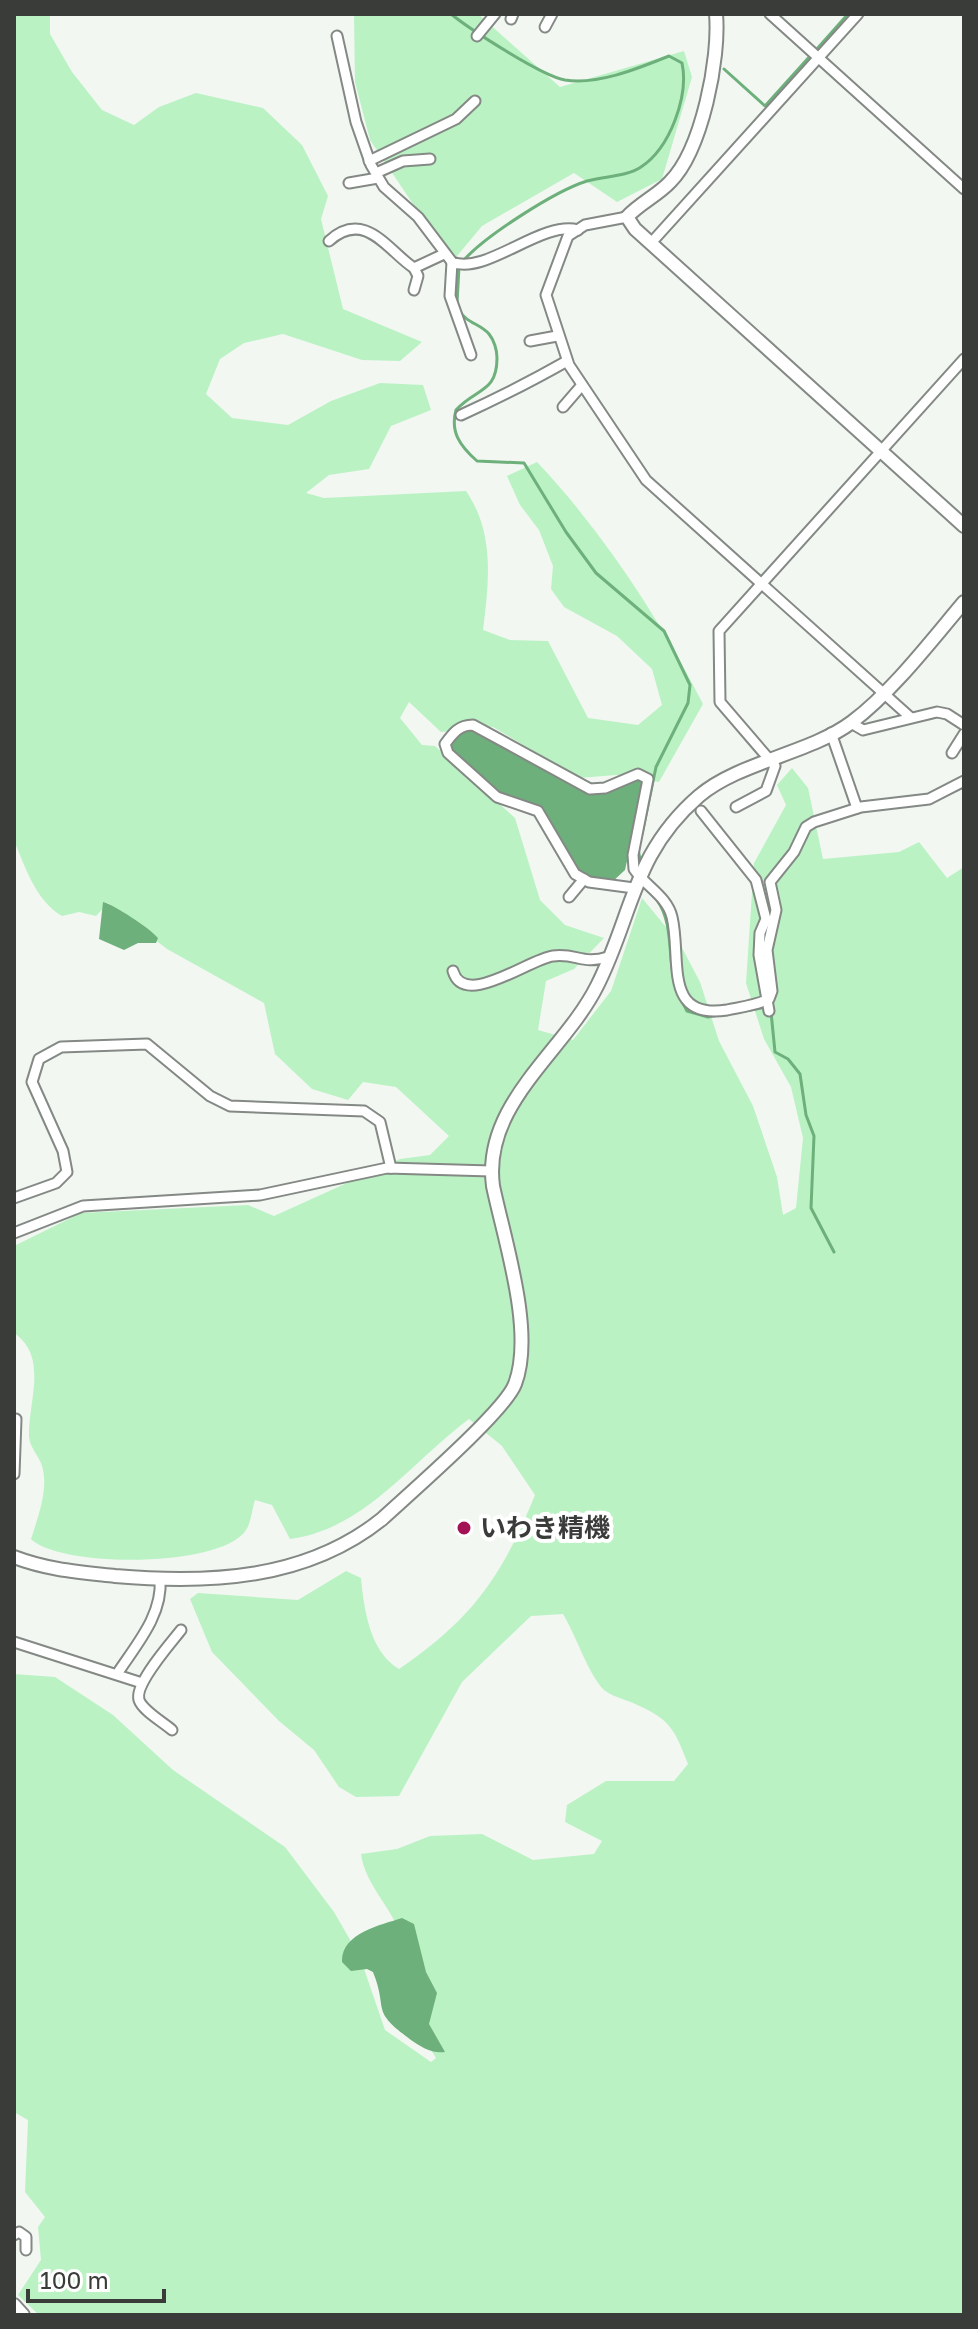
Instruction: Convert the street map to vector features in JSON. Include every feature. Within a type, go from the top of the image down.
[{"type":"street","points":[[477,36],[495,14]]},
{"type":"street","points":[[545,27],[552,14]]},
{"type":"street","points":[[716,14],[718,51],[708,84],[700,135],[669,184],[627,217],[585,225],[568,236],[559,268],[546,295],[557,336],[567,361],[646,480],[910,717]]},
{"type":"street","points":[[770,14],[964,189]]},
{"type":"street","points":[[651,243],[858,14]]},
{"type":"street","points":[[337,36],[356,122],[369,161],[377,176],[418,217],[452,262],[471,263],[559,229],[578,230]]},
{"type":"street","points":[[369,161],[456,119],[475,101]]},
{"type":"street","points":[[349,183],[377,176],[403,161],[430,159]]},
{"type":"street","points":[[627,217],[651,243],[964,526]]},
{"type":"street","points":[[329,241],[341,231],[364,231],[396,249],[418,276],[414,290]]},
{"type":"street","points":[[414,268],[444,254]]},
{"type":"street","points":[[452,262],[450,296],[471,355]]},
{"type":"street","points":[[530,341],[557,336]]},
{"type":"street","points":[[736,807],[766,791],[775,766],[724,707],[719,696],[719,631],[964,359]]},
{"type":"street","points":[[461,415],[504,392],[514,391],[567,361]]},
{"type":"street","points":[[563,407],[582,385]]},
{"type":"street","points":[[14,1557],[49,1570],[160,1579],[249,1575],[284,1569],[329,1553],[382,1519],[509,1398],[519,1369],[519,1313],[491,1171],[499,1132],[510,1107],[598,985],[636,882],[663,830],[701,794],[851,723],[964,602]]},
{"type":"street","points":[[851,723],[863,730],[937,712],[964,725]]},
{"type":"street","points":[[636,882],[633,855],[649,787],[644,775],[638,774],[605,788],[590,789],[473,725],[457,729],[445,744],[448,753],[497,797],[538,811],[568,866],[584,879],[636,882],[649,882],[672,917],[675,959],[683,995],[691,1006],[711,1012],[768,1006]]},
{"type":"street","points":[[831,733],[857,808]]},
{"type":"street","points":[[952,753],[964,734]]},
{"type":"street","points":[[768,1006],[772,991],[767,950],[776,910],[770,882],[773,873],[794,852],[806,827],[822,818],[857,808],[929,799],[964,781]]},
{"type":"street","points":[[701,811],[756,880],[766,919],[760,933],[759,955],[768,1006]]},
{"type":"street","points":[[569,897],[584,879]]},
{"type":"street","points":[[453,971],[461,983],[475,987],[549,956],[572,957],[588,962],[608,957]]},
{"type":"street","points":[[14,1198],[56,1183],[67,1172],[63,1151],[32,1082],[39,1059],[61,1047],[149,1044],[210,1096],[230,1106],[364,1111],[380,1122],[391,1168]]},
{"type":"street","points":[[14,1233],[83,1206],[260,1195],[391,1168],[491,1171]]},
{"type":"street","points":[[14,1474],[16,1419]]},
{"type":"street","points":[[117,1674],[152,1619],[160,1594],[160,1579]]},
{"type":"street","points":[[172,1730],[139,1701],[142,1683],[181,1630]]},
{"type":"street","points":[[14,1642],[142,1683]]},
{"type":"street","points":[[14,2235],[19,2232],[26,2237],[26,2250]]},
{"type":"street","points":[[14,2305],[23,2315]]},
{"type":"shaded area","points":[[14,14],[50,14],[50,34],[72,72],[102,110],[134,125],[159,107],[196,93],[263,108],[302,145],[328,196],[321,219],[343,309],[422,342],[400,361],[362,360],[283,334],[244,343],[220,359],[206,394],[232,418],[288,425],[331,401],[380,383],[423,385],[431,410],[391,426],[369,469],[329,475],[306,493],[324,498],[466,491],[482,524],[486,541],[488,576],[483,630],[510,640],[548,641],[588,718],[638,725],[662,705],[652,669],[617,636],[564,607],[551,589],[553,566],[539,530],[520,505],[507,476],[537,462],[585,517],[628,577],[668,640],[703,704],[659,782],[616,775],[579,778],[493,727],[441,732],[409,702],[400,718],[422,745],[435,746],[515,818],[540,900],[565,925],[604,938],[574,969],[546,981],[538,1030],[573,1040],[611,991],[642,898],[680,944],[700,982],[719,1041],[753,1106],[777,1177],[783,1215],[796,1208],[803,1138],[791,1087],[764,1039],[746,983],[754,863],[786,805],[777,785],[792,768],[808,788],[823,859],[899,852],[919,842],[947,878],[964,867],[964,2315],[39,2315],[18,2295],[41,2260],[38,2227],[45,2217],[25,2192],[28,2120],[14,2112],[14,1674],[55,1677],[113,1715],[173,1770],[285,1847],[334,1912],[360,1957],[385,2030],[431,2062],[436,2058],[418,2015],[402,1938],[368,1876],[361,1854],[397,1849],[430,1836],[482,1834],[533,1860],[594,1854],[602,1841],[565,1822],[567,1805],[606,1781],[674,1781],[688,1764],[674,1733],[663,1720],[614,1696],[598,1683],[563,1614],[531,1616],[462,1682],[399,1796],[356,1797],[339,1787],[314,1750],[279,1721],[212,1652],[190,1599],[198,1593],[298,1600],[346,1571],[361,1578],[364,1603],[375,1641],[389,1662],[399,1669],[447,1632],[497,1573],[535,1495],[502,1446],[469,1419],[364,1508],[317,1533],[290,1539],[272,1505],[255,1500],[246,1530],[231,1542],[206,1552],[140,1560],[105,1559],[73,1555],[31,1539],[42,1502],[44,1475],[29,1437],[34,1367],[25,1343],[14,1333],[14,1246],[81,1213],[248,1205],[274,1216],[400,1159],[430,1155],[449,1136],[396,1087],[363,1082],[348,1100],[312,1089],[275,1054],[264,1003],[167,949],[108,903],[96,916],[79,912],[62,916],[38,892],[14,840]]},
{"type":"shaded area","points":[[354,14],[478,14],[560,87],[684,51],[692,77],[662,179],[617,202],[574,173],[482,226],[452,262],[370,140],[355,82]]},
{"type":"shaded area","points":[[472,729],[589,793],[606,792],[638,777],[645,781],[625,870],[612,882],[590,879],[577,871],[540,809],[498,794],[450,751],[448,745],[459,732]]},
{"type":"shaded area","points":[[103,902],[148,929],[158,938],[156,943],[138,943],[124,950],[99,939]]},
{"type":"shaded area","points":[[402,1918],[414,1924],[426,1972],[437,1993],[429,2024],[445,2052],[427,2049],[398,2030],[382,2009],[373,1972],[367,1969],[351,1971],[342,1962],[343,1952],[355,1937]]},
{"type":"waterway","points":[[451,14],[524,62],[565,80],[605,78],[669,56],[682,63],[683,76],[680,105],[669,134],[641,167],[622,175],[587,181],[557,194],[503,227],[463,261]]},
{"type":"waterway","points":[[816,50],[848,14]]},
{"type":"waterway","points":[[724,69],[765,106],[811,55]]},
{"type":"waterway","points":[[457,303],[459,267]]},
{"type":"waterway","points":[[459,310],[489,334],[497,358],[489,384],[456,410],[454,425],[461,444],[477,461],[524,463],[566,532],[596,573],[664,631],[690,685],[688,703],[656,767],[642,834]]},
{"type":"waterway","points":[[938,799],[964,787]]},
{"type":"waterway","points":[[638,849],[641,865]]},
{"type":"waterway","points":[[657,900],[666,918],[674,980]]},
{"type":"waterway","points":[[677,991],[687,1011],[708,1017],[724,1014]]},
{"type":"waterway","points":[[740,1012],[771,1006],[776,991]]},
{"type":"waterway","points":[[771,1012],[775,1052],[788,1059],[800,1074],[806,1115],[814,1136],[811,1208],[834,1252]]},
{"type":"place","name":"いわき精機","points":[[464,1528]]}]
